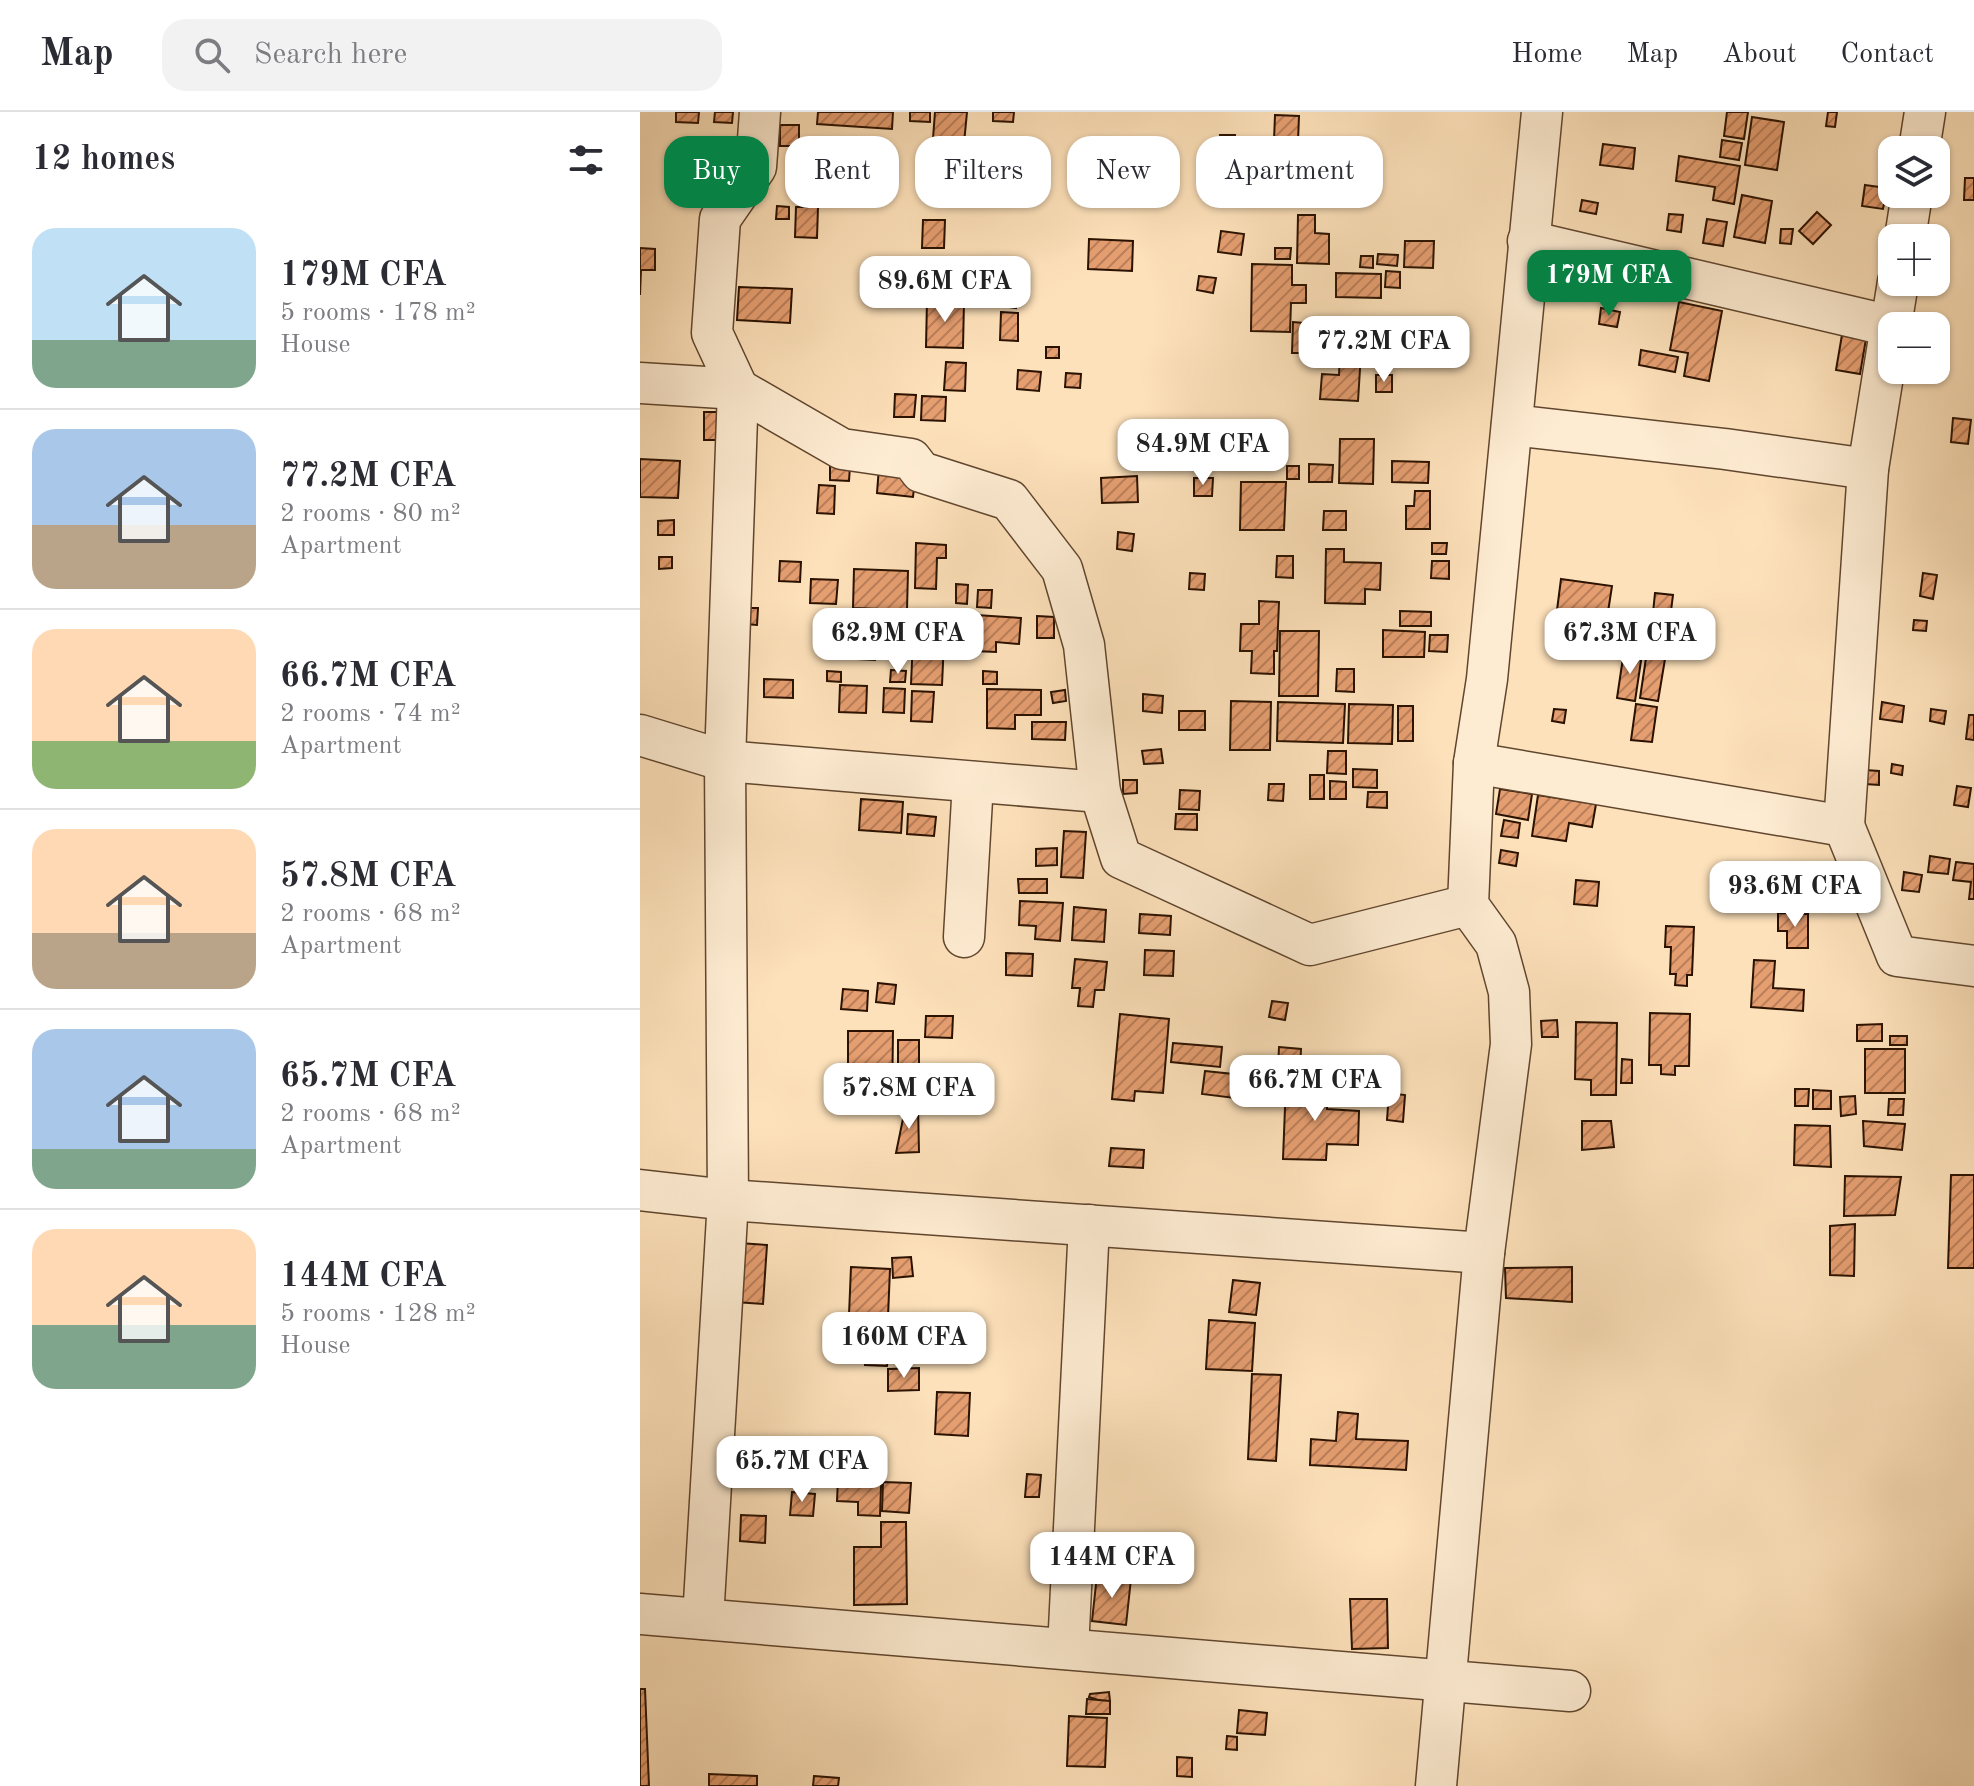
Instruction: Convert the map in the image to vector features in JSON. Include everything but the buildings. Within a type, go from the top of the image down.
[{"type":"street","points":[[703,1619],[728,1200],[725,761],[738,389],[712,333],[720,219],[756,167],[760,112]]},
{"type":"street","points":[[1436,1786],[1484,1253],[1511,1044],[1509,992],[1496,944],[1468,905],[1474,763],[1487,679],[1542,112]]},
{"type":"street","points":[[1921,136],[1925,112]]},
{"type":"street","points":[[1528,241],[1878,323]]},
{"type":"street","points":[[640,383],[738,389],[842,449],[911,459],[921,472],[1009,500],[1062,569],[1084,645],[1100,792],[1121,858],[1310,945],[1468,905]]},
{"type":"street","points":[[1882,384],[1868,469],[1844,826],[1897,956],[1974,966]]},
{"type":"street","points":[[1512,425],[1868,469]]},
{"type":"street","points":[[640,735],[725,761],[1100,792]]},
{"type":"street","points":[[1474,763],[1844,826]]},
{"type":"street","points":[[964,937],[973,782]]},
{"type":"street","points":[[640,1190],[728,1200],[1484,1253]]},
{"type":"street","points":[[1068,1649],[1089,1225]]},
{"type":"street","points":[[640,1614],[1570,1691]]}]
